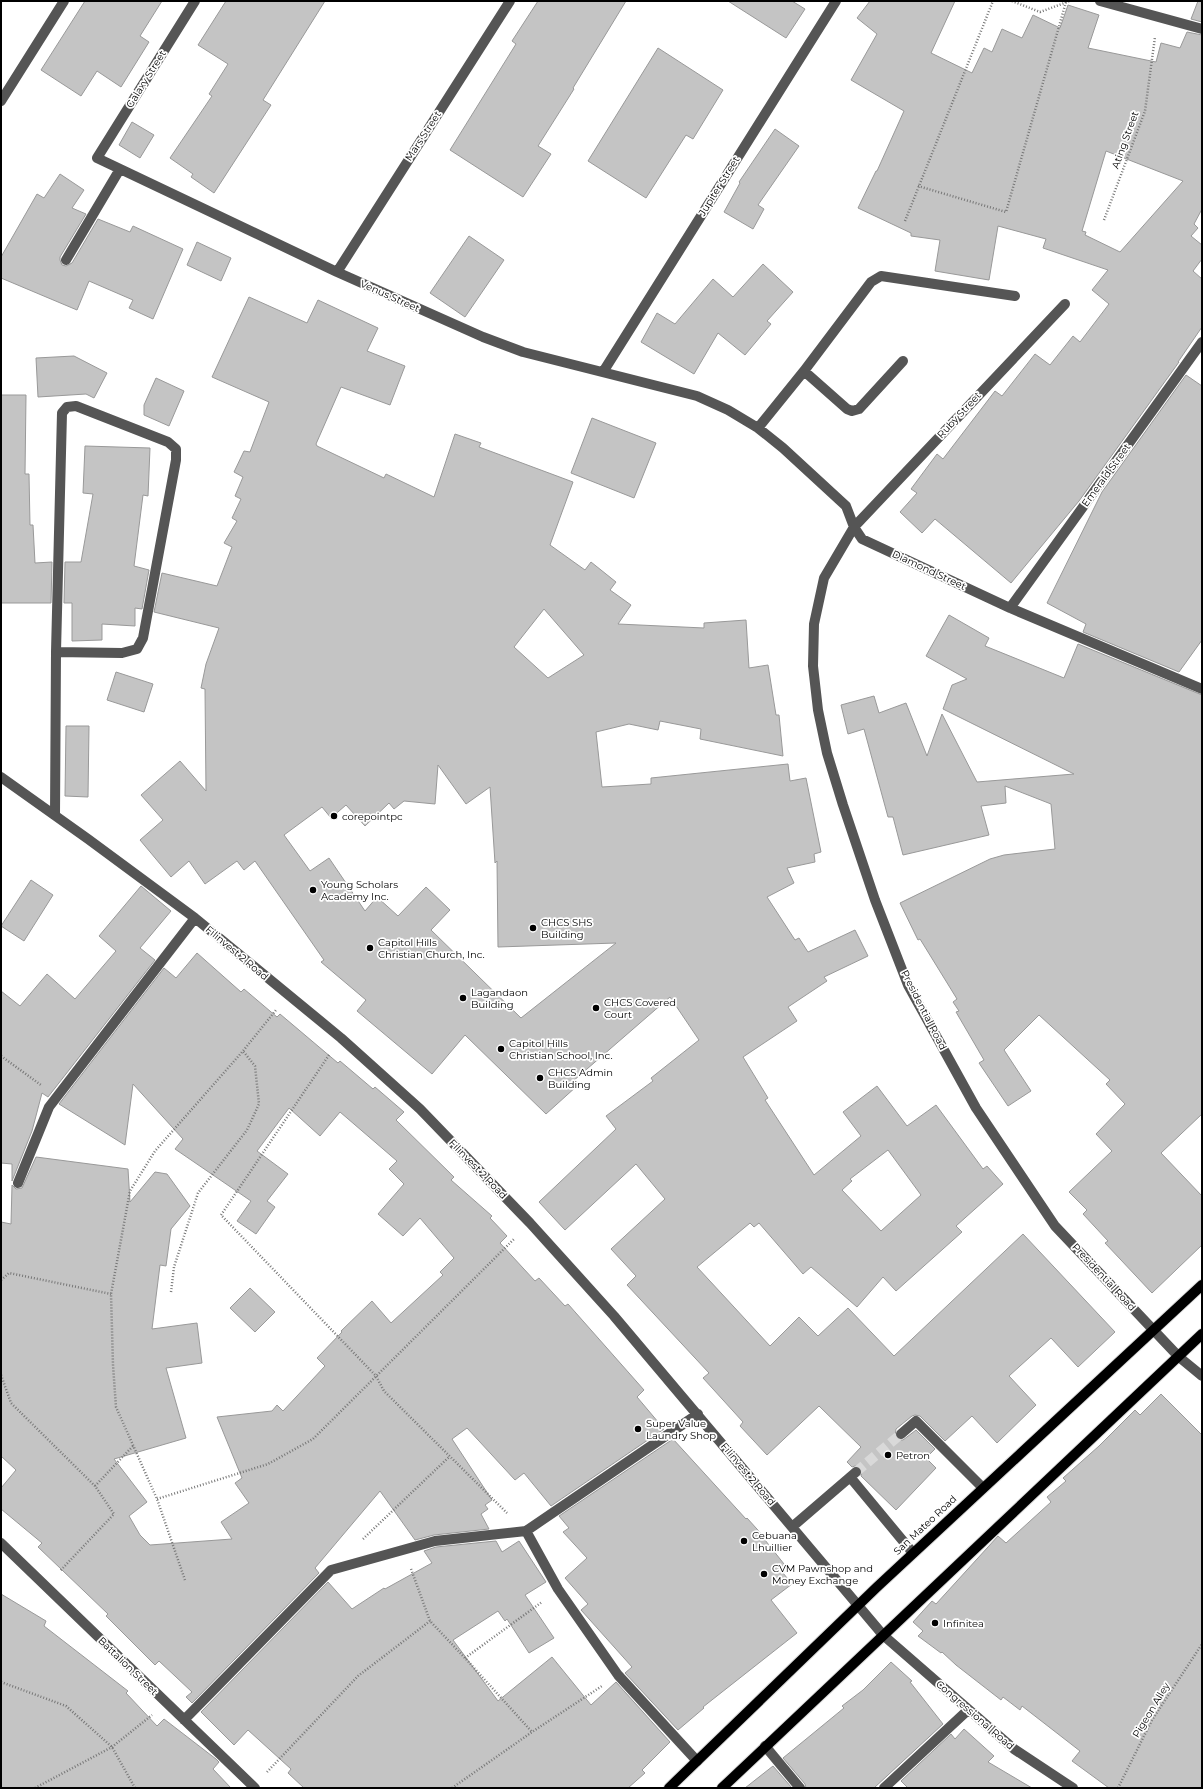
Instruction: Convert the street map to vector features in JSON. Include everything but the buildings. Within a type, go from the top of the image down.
[{"type":"main road","name":"San Mateo Road","points":[[669,1788],[913,1553],[1202,1285]]},
{"type":"main road","points":[[722,1788],[1202,1334]]},
{"type":"street","points":[[1,101],[64,1]]},
{"type":"street","name":"Galaxy Street","points":[[97,158],[195,1]]},
{"type":"street","name":"Mars Street","points":[[337,272],[510,1]]},
{"type":"street","name":"Jupiter Street","points":[[603,372],[836,1]]},
{"type":"street","points":[[1100,1],[1202,29]]},
{"type":"street","name":"Venus Street","points":[[97,158],[337,272],[483,338],[523,352],[697,396]]},
{"type":"street","points":[[66,260],[120,169]]},
{"type":"street","points":[[758,428],[804,371],[871,282],[881,276],[1015,296]]},
{"type":"street","name":"Ruby Street","points":[[854,527],[1065,304]]},
{"type":"street","name":"Emerald Street","points":[[1010,608],[1202,342]]},
{"type":"street","points":[[804,371],[847,409],[852,411],[859,409],[903,361]]},
{"type":"street","name":"Diamond Street","points":[[697,396],[728,410],[758,428],[783,448],[846,506],[854,527],[862,539],[1010,608],[1200,684]]},
{"type":"street","points":[[55,815],[56,652],[62,413],[67,407],[76,406],[168,442],[176,449],[176,460],[143,638],[137,649],[122,653],[56,652]]},
{"type":"street","name":"Presidential Road","points":[[854,527],[824,578],[814,624],[813,666],[818,710],[827,754],[843,805],[875,900],[908,985],[976,1108],[1055,1226],[1179,1357],[1202,1376]]},
{"type":"street","name":"Filinvest 2 Road","points":[[1,777],[195,918],[341,1038],[420,1109],[530,1223],[614,1316],[883,1635]]},
{"type":"street","points":[[18,1182],[49,1107],[195,918]]},
{"type":"street","points":[[184,1720],[331,1570],[435,1541],[526,1531],[698,1414]]},
{"type":"street","points":[[901,1434],[916,1421],[983,1488]]},
{"type":"street","points":[[792,1527],[853,1474],[913,1553]]},
{"type":"street","points":[[526,1531],[558,1590],[618,1675],[697,1762]]},
{"type":"street","name":"Battalion Street","points":[[1,1542],[254,1787]]},
{"type":"street","name":"Congressional Road","points":[[883,1635],[1014,1749],[1073,1788]]},
{"type":"street","points":[[884,1788],[968,1710]]},
{"type":"street","points":[[765,1746],[800,1788]]},
{"type":"path","points":[[905,221],[993,1]]},
{"type":"path","points":[[1012,1],[1040,12],[1070,1]]},
{"type":"path","points":[[918,186],[1006,212],[1066,2]]},
{"type":"path","name":"Ating Street","points":[[1104,220],[1144,111],[1158,16]]},
{"type":"path","points":[[185,1580],[157,1499],[116,1407],[111,1294],[130,1191],[155,1151],[243,1050],[287,995]]},
{"type":"path","points":[[341,1038],[221,1215],[376,1376],[384,1391],[449,1457],[526,1531]]},
{"type":"path","points":[[171,1292],[174,1267],[198,1193],[248,1130],[260,1104],[255,1066],[243,1050]]},
{"type":"path","points":[[1,1056],[56,1097]]},
{"type":"path","points":[[157,1499],[268,1464],[313,1439],[530,1223]]},
{"type":"path","points":[[1,1280],[9,1273],[111,1294]]},
{"type":"path","points":[[1,1375],[11,1403],[96,1486],[114,1514],[46,1586]]},
{"type":"path","points":[[96,1486],[133,1446]]},
{"type":"path","points":[[359,1543],[449,1457]]},
{"type":"path","points":[[404,1550],[430,1621],[532,1732]]},
{"type":"path","points":[[465,1658],[558,1590]]},
{"type":"path","points":[[254,1787],[358,1676],[430,1621]]},
{"type":"path","name":"Pigeon Alley","points":[[1118,1788],[1152,1720],[1202,1644]]},
{"type":"path","points":[[452,1788],[532,1732],[618,1675]]},
{"type":"path","points":[[1,1682],[66,1706],[112,1746],[135,1788]]},
{"type":"path","points":[[35,1788],[112,1746],[167,1704]]},
{"type":"tunnel","points":[[856,1472],[901,1434]]},
{"type":"place","name":"corepointpc","points":[[334,816]]},
{"type":"place","name":"Young Scholars Academy Inc.","points":[[313,890]]},
{"type":"place","name":"CHCS SHS Building","points":[[533,928]]},
{"type":"place","name":"Capitol Hills Christian Church, Inc.","points":[[370,948]]},
{"type":"place","name":"Lagandaon Building","points":[[463,998]]},
{"type":"place","name":"CHCS Covered Court","points":[[596,1008]]},
{"type":"place","name":"Capitol Hills Christian School, Inc.","points":[[501,1049]]},
{"type":"place","name":"CHCS Admin Building","points":[[540,1078]]},
{"type":"place","name":"Super Value Laundry Shop","points":[[638,1429]]},
{"type":"place","name":"Petron","points":[[888,1455]]},
{"type":"place","name":"Cebuana Lhuillier","points":[[744,1541]]},
{"type":"place","name":"CVM Pawnshop and Money Exchange","points":[[764,1574]]},
{"type":"place","name":"Infinitea","points":[[935,1623]]}]
